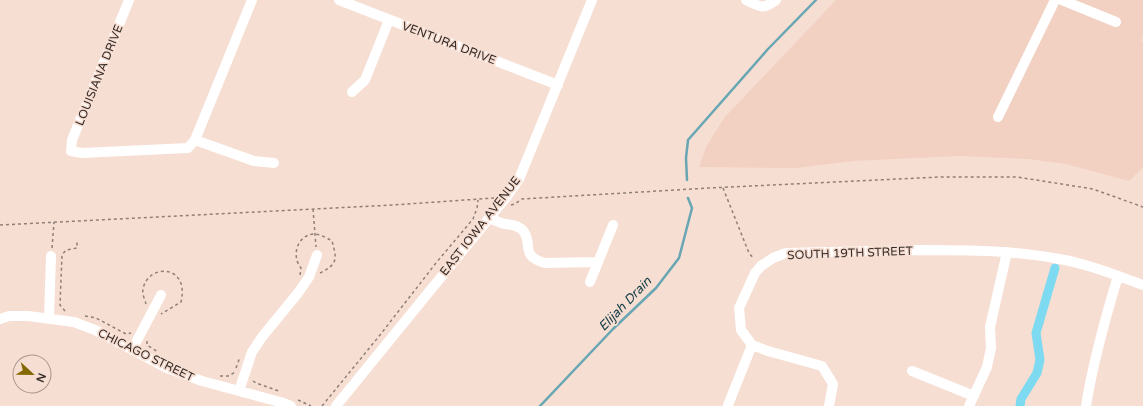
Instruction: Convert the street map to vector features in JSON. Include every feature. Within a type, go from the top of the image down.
[{"type":"street","name":"LOUISIANA DRIVE","points":[[129,0],[72,140],[71,151],[82,153],[188,148],[194,140]]},
{"type":"street","points":[[252,0],[194,140],[254,161],[274,163]]},
{"type":"street","name":"VENTURA DRIVE","points":[[340,0],[558,85]]},
{"type":"street","name":"EAST IOWA AVENUE","points":[[336,406],[519,179],[592,0]]},
{"type":"street","points":[[746,0],[760,7],[764,7],[776,0]]},
{"type":"street","points":[[998,117],[1055,0]]},
{"type":"street","points":[[1062,0],[1116,22]]},
{"type":"street","points":[[352,92],[364,80],[389,20]]},
{"type":"street","points":[[489,218],[502,223],[517,226],[524,231],[527,241],[527,250],[532,257],[539,262],[598,262]]},
{"type":"street","points":[[590,282],[613,225]]},
{"type":"street","name":"SOUTH 19TH STREET","points":[[752,345],[741,330],[739,308],[755,272],[773,258],[786,253],[963,250],[1007,252],[1060,259],[1100,269],[1143,285]]},
{"type":"street","points":[[969,406],[987,367],[991,348],[990,327],[1007,252]]},
{"type":"street","points":[[239,391],[252,352],[309,277],[317,255]]},
{"type":"street","points":[[49,319],[51,256]]},
{"type":"street","points":[[1086,406],[1091,375],[1118,276]]},
{"type":"street","points":[[132,350],[161,295]]},
{"type":"street","name":"CHICAGO STREET","points":[[0,319],[10,316],[28,316],[74,322],[95,330],[168,368],[202,381],[284,402],[292,402]]},
{"type":"street","points":[[728,405],[752,345],[822,366],[833,384],[829,406]]},
{"type":"street","points":[[912,371],[974,396]]},
{"type":"path","points":[[509,203],[511,205],[522,199],[594,194],[940,177],[1017,177],[1093,189],[1143,207]]},
{"type":"path","points":[[723,188],[749,253],[761,266]]},
{"type":"path","points":[[0,225],[478,200],[492,199],[498,194]]},
{"type":"path","points":[[322,406],[473,219],[478,200]]},
{"type":"path","points":[[313,209],[317,255]]},
{"type":"path","points":[[51,256],[54,222]]},
{"type":"path","points":[[296,279],[300,275],[301,268],[297,263],[297,247],[300,241],[306,236],[315,234],[332,241],[336,255],[334,264],[318,275]]},
{"type":"path","points":[[70,312],[64,311],[60,306],[62,255],[66,250],[77,248],[77,240]]},
{"type":"path","points":[[145,309],[146,304],[143,290],[153,273],[163,271],[174,274],[181,281],[182,294],[180,302],[158,317]]},
{"type":"path","points":[[83,315],[96,318],[126,334],[133,333]]},
{"type":"path","points":[[148,338],[147,345],[159,353]]},
{"type":"path","points":[[216,376],[230,376],[234,373],[241,354]]},
{"type":"path","points":[[251,379],[256,384],[281,392]]},
{"type":"path","points":[[292,402],[311,406]]},
{"type":"shaded area","points":[[836,0],[1143,0],[1143,35],[1141,41],[1143,42],[1143,167],[1129,181],[1066,164],[1028,159],[958,156],[853,161],[796,168],[699,167],[706,147],[724,118]]},
{"type":"waterway","name":"Elijah Drain","points":[[687,180],[686,158],[688,140],[768,49],[816,0]]},
{"type":"waterway","name":"Elijah Drain","points":[[540,406],[613,329],[656,288],[679,258],[692,208],[688,198]]},
{"type":"waterway","points":[[1020,406],[1021,399],[1037,373],[1040,360],[1036,333],[1055,268]]}]
